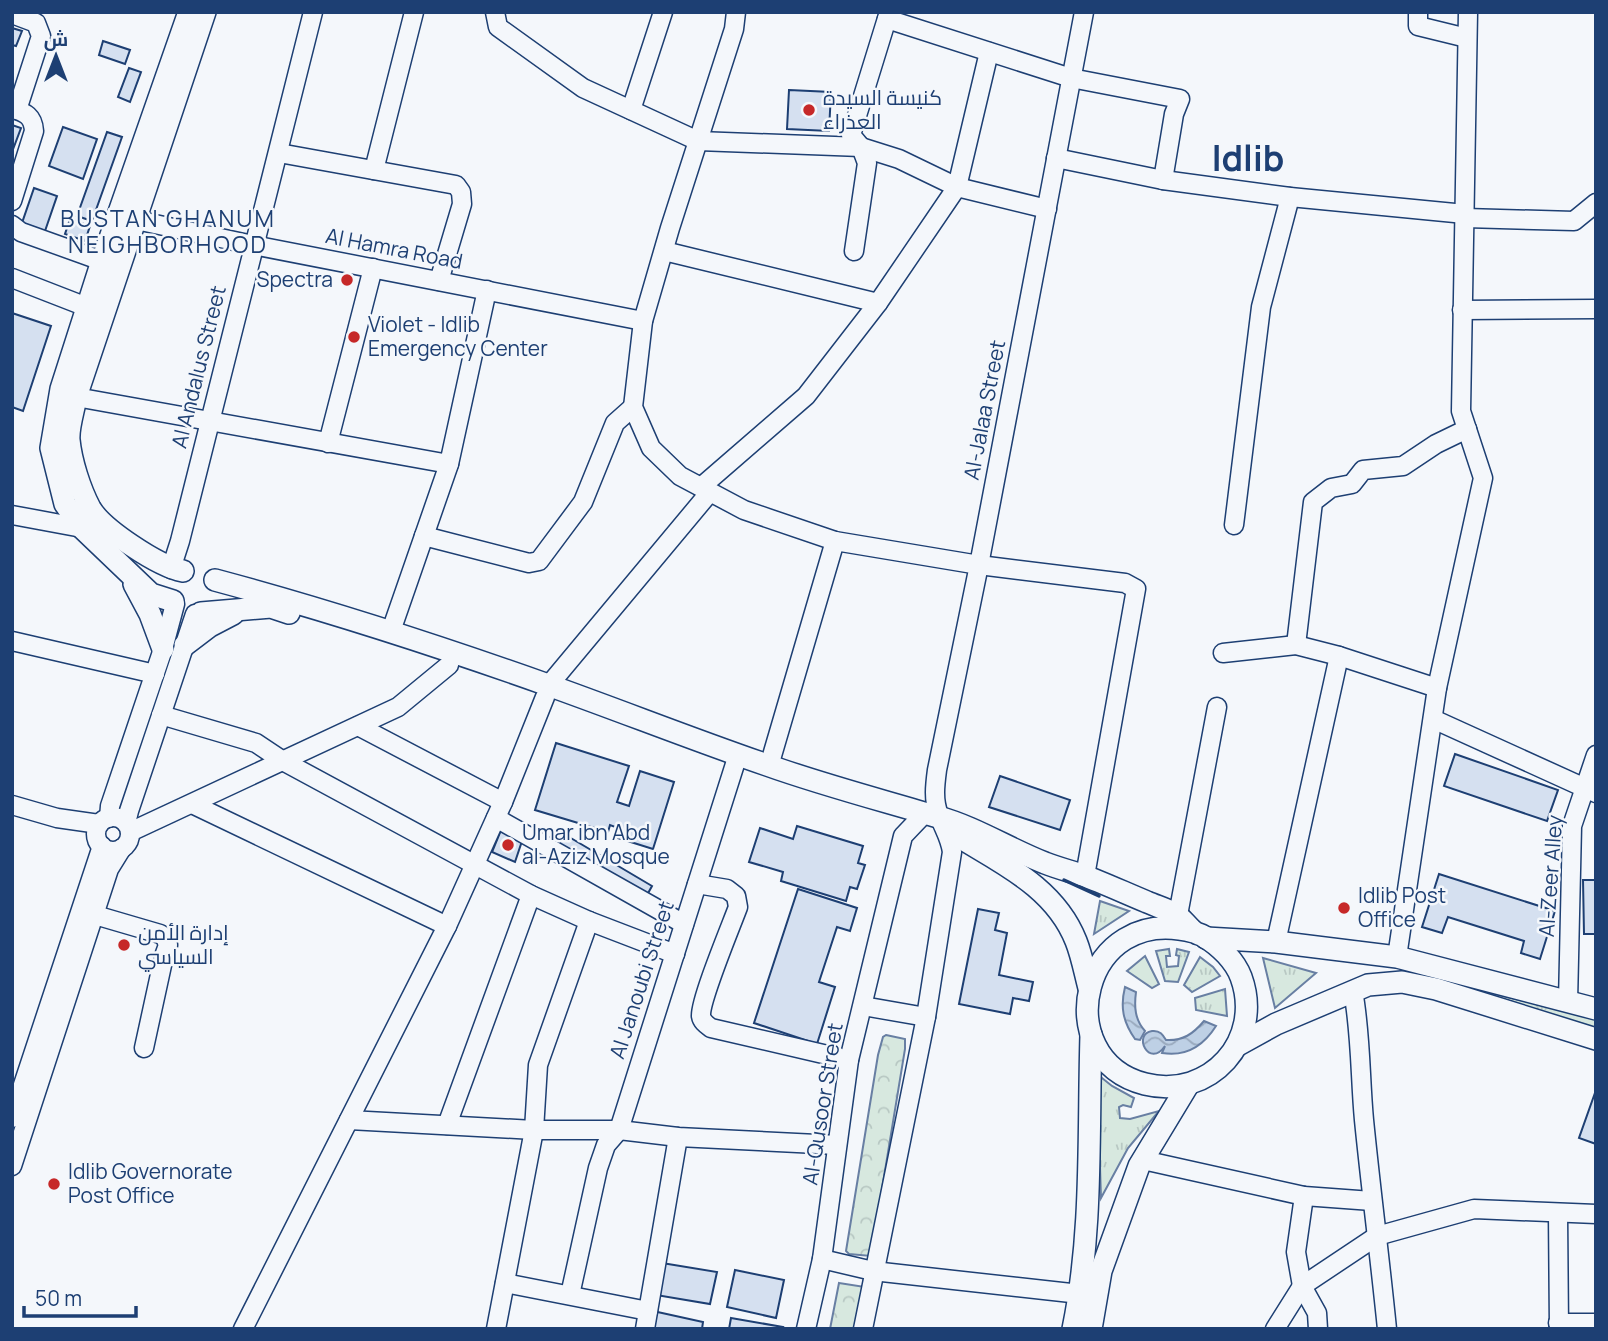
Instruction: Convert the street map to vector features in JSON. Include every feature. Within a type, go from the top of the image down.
[{"type":"main road","points":[[189,12],[102,261],[96,310],[68,438],[76,472],[91,509],[130,545],[177,570],[198,568],[206,571],[215,580],[280,596],[391,631],[806,789],[932,820],[1008,865],[1053,902],[1076,940],[1089,988]]},
{"type":"main road","points":[[205,12],[136,220],[61,389],[51,448],[65,503],[82,528],[151,594],[174,603],[184,612],[198,614],[271,607],[449,665],[547,691],[932,820],[1046,864],[1085,876],[1178,915],[1226,953],[1240,973],[1246,997],[1246,1022],[1238,1045],[1225,1062],[1208,1076],[1188,1084],[1164,1087],[1140,1083],[1119,1072],[1102,1054],[1091,1033]]},
{"type":"main road","points":[[174,603],[171,588],[177,570]]},
{"type":"main road","points":[[129,573],[150,614],[163,649]]},
{"type":"main road","points":[[198,614],[209,609],[215,602],[215,580]]},
{"type":"main road","points":[[185,645],[210,626],[242,608]]},
{"type":"main road","points":[[1073,1329],[1086,1256],[1089,1200],[1091,1033],[1086,1009],[1089,988],[1097,968],[1112,949],[1132,935],[1156,928],[1181,929],[1200,935],[1397,957],[1596,1009]]},
{"type":"main road","points":[[1238,1045],[1276,1024],[1368,985],[1402,982],[1436,989],[1596,1040]]},
{"type":"main road","points":[[1091,1329],[1101,1270],[1143,1160],[1188,1084]]},
{"type":"street","name":"Al Andalus Street","points":[[177,570],[180,541],[209,422],[313,12]]},
{"type":"street","points":[[374,170],[414,12]]},
{"type":"street","points":[[495,12],[498,27],[583,89],[698,141],[861,147],[899,159],[957,187],[1046,209]]},
{"type":"street","points":[[631,110],[663,12]]},
{"type":"street","points":[[736,12],[734,29],[643,321],[633,407],[651,448],[680,476],[744,510],[835,541],[979,565],[1125,583],[1136,589],[1085,876]]},
{"type":"street","name":"Al-Jalaa Street","points":[[932,820],[937,770],[979,565],[1084,12]]},
{"type":"street","points":[[1418,12],[1418,26],[1466,38]]},
{"type":"street","points":[[1397,957],[1437,688],[1483,478],[1461,411],[1468,12]]},
{"type":"street","points":[[12,14],[36,23],[41,36],[15,109],[27,114],[33,121],[34,131],[12,201]]},
{"type":"street","points":[[855,251],[867,163],[861,147],[851,135],[888,16],[1071,78],[1180,99],[1174,114],[1163,180]]},
{"type":"street","points":[[243,1329],[447,926],[500,810],[547,691],[706,490],[806,396],[878,303],[957,187],[989,52]]},
{"type":"street","points":[[279,153],[456,185],[461,192],[462,204],[439,281]]},
{"type":"street","points":[[1056,158],[1163,180],[1465,216],[1574,221],[1596,203]]},
{"type":"street","points":[[1234,525],[1261,307],[1290,197]]},
{"type":"street","name":"Al Hamra Road","points":[[136,220],[643,321]]},
{"type":"street","points":[[12,225],[21,232],[102,261]]},
{"type":"street","points":[[664,251],[878,303]]},
{"type":"street","points":[[328,443],[373,268]]},
{"type":"street","points":[[12,278],[96,310]]},
{"type":"street","points":[[391,631],[449,464],[487,290]]},
{"type":"street","points":[[1462,310],[1596,309]]},
{"type":"street","points":[[76,397],[449,464]]},
{"type":"street","points":[[424,536],[529,563],[539,561],[583,502],[615,423],[633,407]]},
{"type":"street","points":[[1296,645],[1313,502],[1331,488],[1352,484],[1363,470],[1403,466],[1436,444],[1467,429]]},
{"type":"street","points":[[12,515],[82,528]]},
{"type":"street","points":[[769,766],[835,541]]},
{"type":"street","points":[[12,1166],[109,869],[112,833],[110,806],[163,649],[174,603]]},
{"type":"street","points":[[12,1118],[112,833],[161,715],[198,614]]},
{"type":"street","points":[[12,641],[155,674]]},
{"type":"street","points":[[1223,653],[1296,645],[1437,688]]},
{"type":"street","points":[[1276,942],[1339,656]]},
{"type":"street","points":[[12,805],[112,833],[192,804],[398,707],[449,665]]},
{"type":"street","points":[[1178,915],[1217,708]]},
{"type":"street","points":[[161,715],[256,743],[283,761],[531,895],[675,954]]},
{"type":"street","points":[[1433,719],[1590,791]]},
{"type":"street","points":[[358,726],[684,923]]},
{"type":"street","name":"Al-Zeer Alley","points":[[1568,1002],[1572,826],[1590,791],[1596,755]]},
{"type":"street","name":"Al Janoubi Street","points":[[570,1295],[598,1168],[606,1145],[619,1130],[735,764]]},
{"type":"street","points":[[192,804],[447,926]]},
{"type":"street","points":[[863,1329],[926,1017],[953,852],[932,820]]},
{"type":"street","name":"Al-Qusoor Street","points":[[806,1329],[822,1259],[849,1060],[903,836],[932,820]]},
{"type":"street","points":[[697,884],[727,889],[736,896],[738,907],[705,999],[701,1016],[704,1024],[711,1028],[849,1060]]},
{"type":"street","points":[[447,1125],[531,895]]},
{"type":"street","points":[[95,915],[160,934],[165,937],[168,945],[144,1048]]},
{"type":"street","points":[[496,1329],[534,1130],[538,1065],[589,921]]},
{"type":"street","points":[[1353,991],[1358,1016],[1360,1075],[1387,1329]]},
{"type":"street","points":[[863,1006],[926,1017]]},
{"type":"street","points":[[349,1119],[534,1130],[619,1130],[678,1137],[837,1145]]},
{"type":"street","points":[[645,1329],[678,1137]]},
{"type":"street","points":[[1143,1160],[1304,1196],[1372,1201]]},
{"type":"street","points":[[1304,1196],[1296,1252],[1302,1286],[1317,1312],[1318,1329]]},
{"type":"street","points":[[1275,1329],[1302,1286],[1377,1236],[1474,1209],[1596,1214]]},
{"type":"street","points":[[1558,1213],[1558,1326],[1596,1323]]},
{"type":"street","points":[[822,1259],[873,1271],[1080,1294]]},
{"type":"street","points":[[505,1283],[648,1311]]},
{"type":"green space","points":[[1100,901],[1129,911],[1094,934]]},
{"type":"green space","points":[[1169,949],[1170,956],[1166,956],[1167,967],[1178,966],[1177,949],[1189,952],[1178,982],[1165,981],[1156,951]]},
{"type":"green space","points":[[1145,956],[1159,984],[1152,988],[1127,971]]},
{"type":"green space","points":[[1200,957],[1220,976],[1192,992],[1184,985]]},
{"type":"green space","points":[[1263,958],[1316,973],[1275,1008]]},
{"type":"green space","points":[[1431,979],[1596,1018],[1596,1033]]},
{"type":"green space","points":[[1225,989],[1227,1016],[1196,1010],[1195,998]]},
{"type":"green space","points":[[886,1035],[905,1039],[905,1049],[871,1256],[849,1254],[846,1251],[878,1055]]},
{"type":"green space","points":[[1097,1074],[1134,1098],[1131,1107],[1119,1107],[1120,1118],[1130,1119],[1159,1111],[1128,1148],[1101,1198]]},
{"type":"green space","points":[[839,1283],[865,1287],[857,1329],[830,1329]]},
{"type":"water","points":[[1125,987],[1136,992],[1136,1013],[1145,1031],[1140,1040],[1135,1039],[1125,1020]]},
{"type":"water","points":[[1204,1021],[1216,1026],[1206,1039],[1194,1048],[1179,1053],[1162,1053],[1165,1046],[1153,1054],[1145,1048],[1143,1038],[1146,1033],[1157,1031],[1166,1040],[1183,1038]]},
{"type":"building","points":[[12,28],[22,31],[16,46],[12,45]]},
{"type":"building","points":[[103,41],[130,50],[125,64],[99,55]]},
{"type":"building","points":[[129,68],[141,72],[130,102],[118,97]]},
{"type":"building","name":"كنيسة السيدة العذراء","points":[[789,90],[831,92],[829,131],[787,129]]},
{"type":"building","points":[[12,125],[21,128],[12,152]]},
{"type":"building","points":[[63,127],[97,139],[83,179],[49,166]]},
{"type":"building","points":[[107,132],[122,137],[92,221],[77,216]]},
{"type":"building","points":[[34,188],[57,196],[45,231],[22,223]]},
{"type":"building","points":[[70,219],[90,226],[85,241],[65,234]]},
{"type":"building","points":[[12,313],[51,326],[23,411],[12,407]]},
{"type":"building","points":[[556,743],[629,766],[617,802],[629,806],[640,771],[674,782],[653,849],[618,838],[621,829],[610,825],[608,832],[535,810]]},
{"type":"building","points":[[1455,754],[1558,790],[1547,821],[1444,786]]},
{"type":"building","points":[[1000,776],[1070,800],[1060,830],[989,807]]},
{"type":"building","points":[[797,826],[863,846],[858,863],[865,865],[857,889],[850,887],[846,901],[781,881],[783,872],[749,862],[760,828],[793,839]]},
{"type":"building","name":"Umar ibn Abd al-Aziz Mosque","points":[[501,830],[523,838],[515,862],[492,852]]},
{"type":"building","points":[[564,834],[652,886],[647,895],[559,844]]},
{"type":"building","points":[[1439,874],[1555,911],[1540,959],[1521,953],[1524,941],[1448,917],[1442,933],[1422,927]]},
{"type":"building","points":[[1583,880],[1596,880],[1596,934],[1584,934]]},
{"type":"building","points":[[798,889],[857,908],[850,931],[837,927],[819,982],[835,987],[817,1044],[754,1023]]},
{"type":"building","points":[[978,909],[999,913],[995,930],[1007,933],[999,975],[1033,982],[1029,1001],[1013,998],[1010,1014],[959,1004]]},
{"type":"building","points":[[1596,1090],[1596,1144],[1579,1138]]},
{"type":"building","points":[[662,1263],[717,1272],[710,1304],[656,1295]]},
{"type":"building","points":[[735,1270],[784,1280],[776,1318],[727,1307]]},
{"type":"building","points":[[653,1311],[703,1322],[702,1329],[650,1329]]},
{"type":"building","points":[[731,1318],[783,1327],[729,1329]]},
{"type":"wall","points":[[1064,880],[1099,896]]},
{"type":"place","name":"كنيسة السيدة العذراء","points":[[809,110]]},
{"type":"place","name":"Spectra","points":[[347,280]]},
{"type":"place","name":"Violet - Idlib Emergency Center","points":[[354,337]]},
{"type":"place","name":"Umar ibn Abd al-Aziz Mosque","points":[[508,845]]},
{"type":"place","name":"Idlib Post Office","points":[[1344,908]]},
{"type":"place","name":"إدارة الأمن السياسي","points":[[124,945]]},
{"type":"place","name":"Idlib Governorate Post Office","points":[[54,1184]]},
{"type":"district","name":"Idlib","points":[[1248,159]]},
{"type":"district","name":"BUSTAN GHANUM NEIGHBORHOOD","points":[[168,232]]}]
